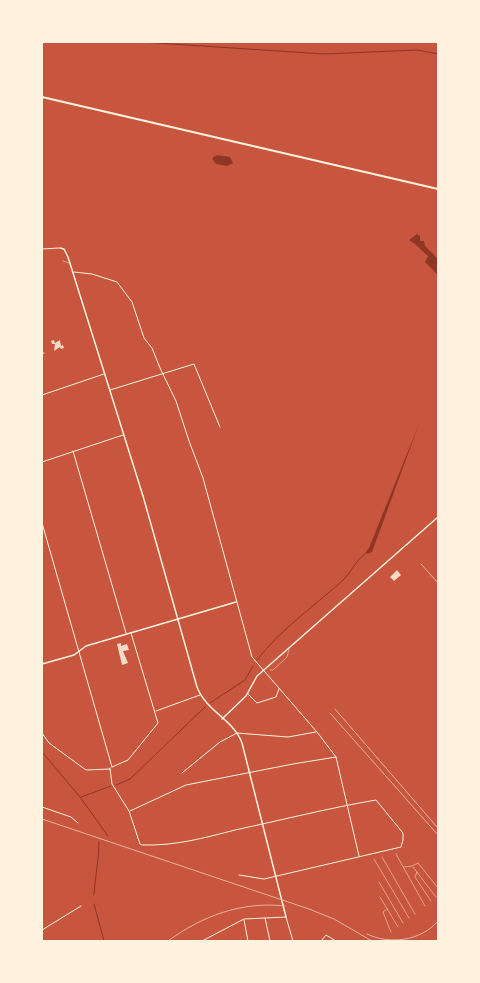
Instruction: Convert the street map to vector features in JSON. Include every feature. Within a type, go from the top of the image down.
[{"type":"main road","points":[[42,97],[438,189]]},
{"type":"street","points":[[42,249],[64,249],[68,256],[124,435],[200,695],[237,733],[242,743],[293,941]]},
{"type":"street","points":[[73,272],[92,274],[117,282],[132,302],[144,338],[152,348],[176,400],[208,495],[252,656],[317,732],[336,757],[345,805],[359,856]]},
{"type":"street","points":[[110,390],[194,364],[220,427]]},
{"type":"street","points":[[42,395],[105,374]]},
{"type":"street","points":[[42,462],[124,435]]},
{"type":"street","points":[[72,451],[126,634]]},
{"type":"street","points":[[222,719],[248,693],[254,680],[264,670],[438,517]]},
{"type":"street","points":[[42,523],[80,651],[112,767]]},
{"type":"street","points":[[42,664],[74,655],[85,646],[236,602]]},
{"type":"street","points":[[42,733],[50,743],[86,770],[110,768],[128,760],[158,723],[156,712],[130,632]]},
{"type":"street","points":[[248,693],[257,703],[276,698],[279,688]]},
{"type":"street","points":[[156,712],[200,695]]},
{"type":"street","points":[[182,773],[220,742],[237,733],[288,738],[317,732]]},
{"type":"street","points":[[129,811],[186,785],[336,757]]},
{"type":"street","points":[[110,768],[112,784],[129,811],[140,844],[142,845],[172,844],[262,825],[345,805],[376,800],[403,833],[404,840],[400,847],[264,879],[239,875]]},
{"type":"street","points":[[42,807],[71,817],[78,823]]},
{"type":"street","points":[[42,930],[81,906]]},
{"type":"street","points":[[202,941],[244,919],[286,917]]},
{"type":"street","points":[[265,918],[270,941]]},
{"type":"street","points":[[244,919],[248,941]]},
{"type":"street","points":[[321,941],[326,934],[336,941]]},
{"type":"lane","points":[[63,261],[67,261],[70,264]]},
{"type":"lane","points":[[270,670],[273,670],[287,657],[289,649]]},
{"type":"lane","points":[[396,854],[425,906]]},
{"type":"lane","points":[[382,857],[415,914]]},
{"type":"lane","points":[[374,859],[409,918]]},
{"type":"lane","points":[[403,867],[412,866],[418,863],[438,888]]},
{"type":"lane","points":[[412,866],[436,897]]},
{"type":"lane","points":[[416,872],[415,876],[431,901]]},
{"type":"lane","points":[[379,882],[403,923]]},
{"type":"lane","points":[[380,898],[398,927]]},
{"type":"lane","points":[[387,909],[383,912],[391,932]]},
{"type":"shaded area","points":[[217,155],[230,157],[233,163],[227,166],[216,164],[212,158]]},
{"type":"shaded area","points":[[417,234],[420,236],[420,241],[424,241],[425,246],[438,259],[438,275],[425,262],[428,256],[409,240]]},
{"type":"shaded area","points":[[419,424],[372,552],[367,554],[366,552],[369,548]]},
{"type":"building","points":[[54,340],[55,343],[60,340],[61,346],[63,345],[64,348],[61,349],[60,347],[54,351],[55,344],[52,344],[51,341]]},
{"type":"building","points":[[397,570],[401,575],[394,581],[390,577]]},
{"type":"building","points":[[121,643],[121,646],[127,644],[129,650],[123,651],[128,663],[122,665],[117,644]]},
{"type":"waterway","points":[[141,42],[324,54],[417,50],[438,54]]},
{"type":"waterway","points":[[257,660],[286,629],[341,582],[367,552]]},
{"type":"waterway","points":[[210,703],[245,680],[253,666]]},
{"type":"waterway","points":[[116,785],[130,779],[205,707]]},
{"type":"waterway","points":[[42,752],[80,797],[108,836]]},
{"type":"waterway","points":[[81,797],[111,786]]},
{"type":"waterway","points":[[94,895],[99,842]]},
{"type":"waterway","points":[[94,904],[104,941]]},
{"type":"railway","points":[[421,564],[438,583]]},
{"type":"railway","points":[[335,709],[437,827]]},
{"type":"railway","points":[[330,713],[438,835]]},
{"type":"railway","points":[[42,819],[309,909],[334,919],[372,941]]},
{"type":"railway","points":[[168,941],[195,924],[223,912],[253,906],[285,906]]},
{"type":"railway","points":[[367,934],[385,939],[405,939],[423,933],[438,921]]}]
